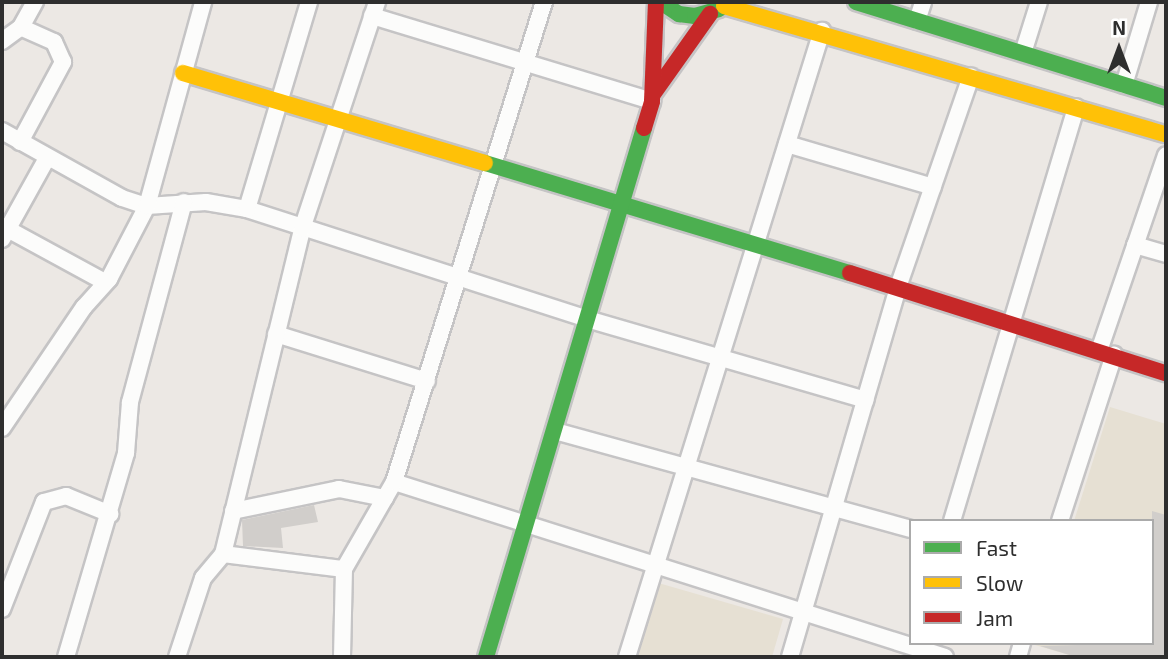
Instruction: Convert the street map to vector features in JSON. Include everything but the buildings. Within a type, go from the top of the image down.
[{"type":"street","points":[[2,41],[21,27],[34,2]]},
{"type":"street","points":[[2,428],[103,281],[109,279],[147,206],[203,2]]},
{"type":"street","points":[[247,209],[309,2]]},
{"type":"street","points":[[342,657],[344,569],[394,482],[460,278],[492,164],[544,2]]},
{"type":"street","points":[[486,657],[624,203],[653,97],[656,2]]},
{"type":"street","points":[[661,2],[679,14],[721,7],[822,32],[1166,134]]},
{"type":"street","points":[[856,2],[1166,98]]},
{"type":"street","points":[[917,21],[923,2]]},
{"type":"street","points":[[1023,53],[1039,2]]},
{"type":"street","points":[[1124,85],[1149,2]]},
{"type":"street","points":[[653,97],[721,7]]},
{"type":"street","points":[[177,657],[203,578],[223,554],[302,229],[374,9],[524,63],[653,97]]},
{"type":"street","points":[[20,142],[63,62],[54,42],[21,27]]},
{"type":"street","points":[[627,657],[822,32]]},
{"type":"street","points":[[183,73],[624,203],[1166,373]]},
{"type":"street","points":[[790,657],[897,290],[971,76]]},
{"type":"street","points":[[953,519],[1008,324],[1076,107]]},
{"type":"street","points":[[2,131],[122,198],[147,206],[184,202],[247,209],[587,319],[865,400]]},
{"type":"street","points":[[787,144],[933,187]]},
{"type":"street","points":[[1060,519],[1135,245],[1166,155]]},
{"type":"street","points":[[47,158],[4,231],[103,281]]},
{"type":"street","points":[[65,657],[110,514],[126,453],[130,402],[184,202]]},
{"type":"street","points":[[1135,245],[1166,254]]},
{"type":"street","points":[[276,334],[427,382]]},
{"type":"street","points":[[555,431],[909,528]]},
{"type":"street","points":[[394,482],[945,657]]},
{"type":"street","points":[[233,511],[339,489],[385,498]]},
{"type":"street","points":[[2,608],[44,502],[66,496],[110,514]]},
{"type":"street","points":[[223,554],[344,569]]},
{"type":"shaded area","points":[[1110,407],[1166,424],[1166,657],[1076,657],[1035,645],[1154,645],[1154,519],[1075,519]]},
{"type":"shaded area","points":[[655,582],[783,619],[772,657],[633,657]]},
{"type":"traffic: fast","points":[[661,2],[679,14],[695,16],[719,9]]},
{"type":"traffic: fast","points":[[856,2],[1166,98]]},
{"type":"traffic: fast","points":[[486,657],[644,128]]},
{"type":"traffic: fast","points":[[485,163],[850,273]]},
{"type":"traffic: slow","points":[[724,6],[1166,134]]},
{"type":"traffic: slow","points":[[183,73],[485,163]]},
{"type":"traffic: jam","points":[[644,128],[652,101],[656,2]]},
{"type":"traffic: jam","points":[[654,93],[710,14]]},
{"type":"traffic: jam","points":[[850,273],[1166,373]]}]
